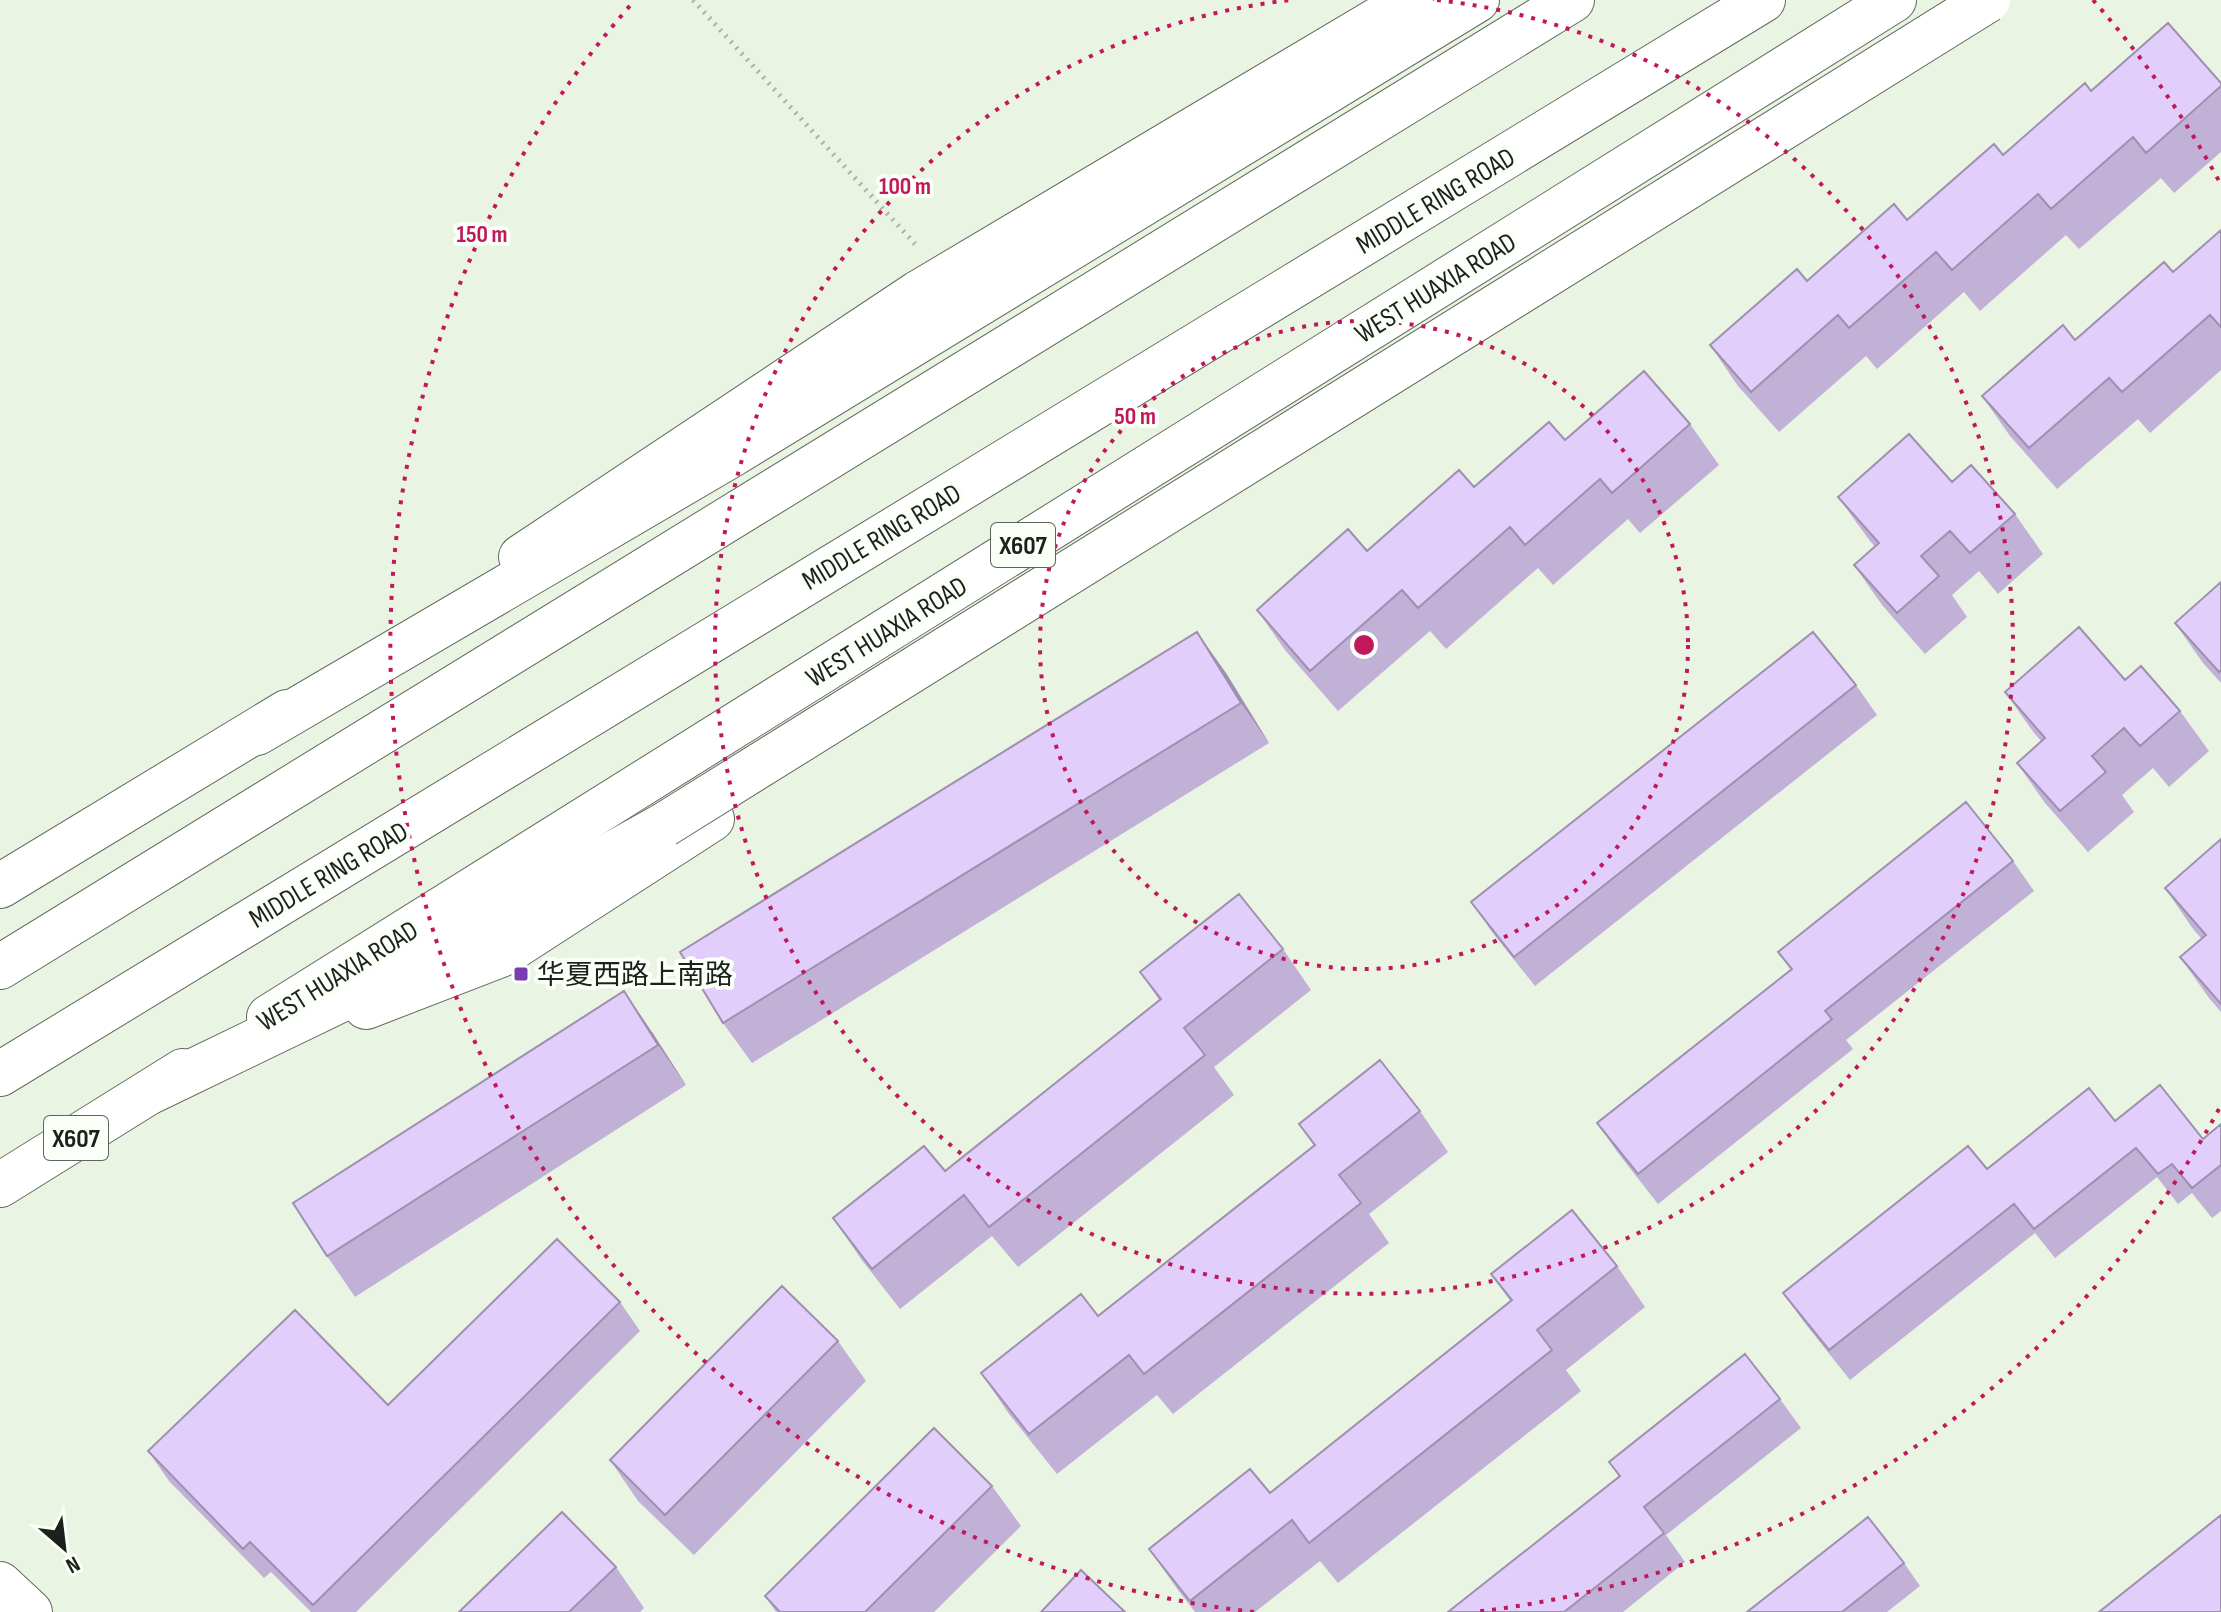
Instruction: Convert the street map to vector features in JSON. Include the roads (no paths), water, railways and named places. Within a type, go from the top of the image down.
[{"type":"main road","points":[[257,733],[918,293],[1411,0]]},
{"type":"main road","points":[[0,886],[728,457],[1477,0]]},
{"type":"main road","points":[[0,967],[1572,0]]},
{"type":"main road","name":"MIDDLE RING ROAD","points":[[0,1074],[1763,0]]},
{"type":"main road","name":"WEST HUAXIA ROAD","points":[[0,1185],[1894,0]]},
{"type":"main road","points":[[152,1091],[503,954],[1986,0]]},
{"type":"main road","points":[[152,1091],[413,965],[664,825],[1986,0]]},
{"type":"main road","points":[[0,1584],[30,1612]]},
{"type":"place","name":"华夏西路上南路","points":[[521,974]]}]
